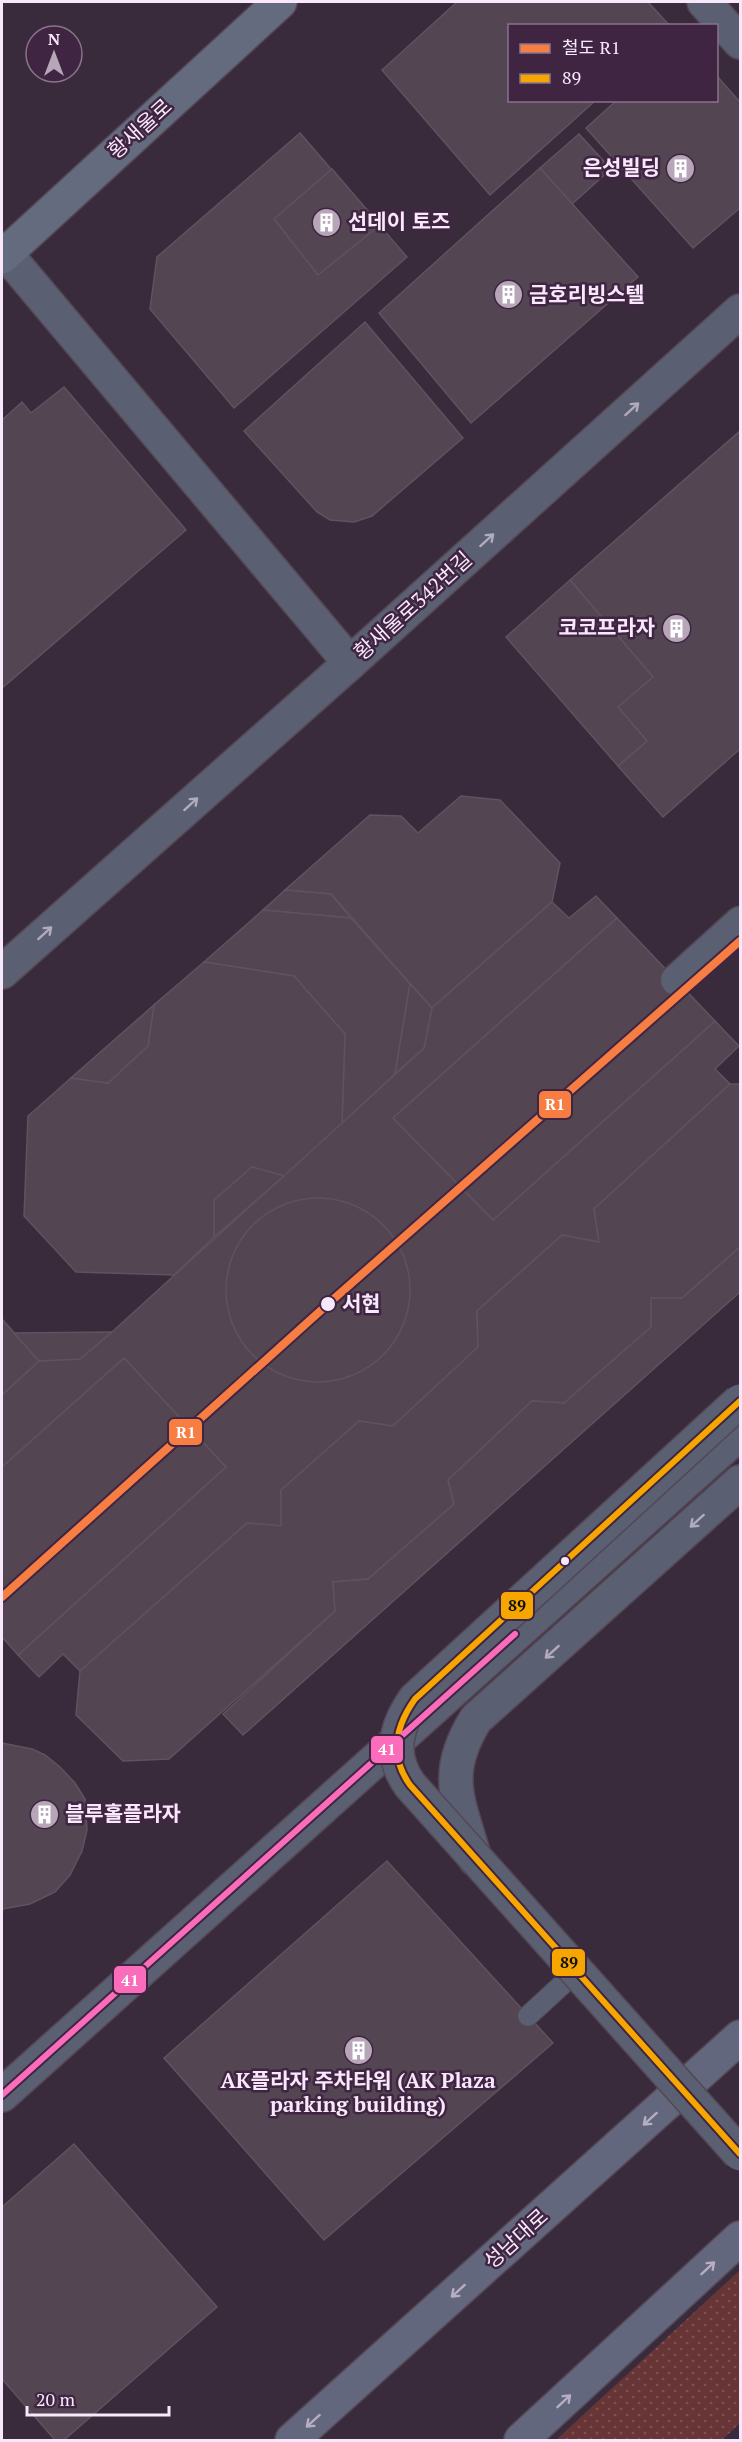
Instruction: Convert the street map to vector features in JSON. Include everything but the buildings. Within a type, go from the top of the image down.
[{"type":"main road","name":"황새울로","points":[[3,253],[280,2]]},
{"type":"main road","name":"성남대로","points":[[292,2440],[741,2037]]},
{"type":"main road","points":[[521,2440],[741,2238]]},
{"type":"street","points":[[704,2],[741,42]]},
{"type":"street","name":"황새울로342번길","points":[[3,253],[350,663],[741,310]]},
{"type":"street","points":[[2,972],[350,663]]},
{"type":"street","points":[[676,980],[741,922]]},
{"type":"street","points":[[741,1401],[415,1699],[402,1716],[397,1730],[397,1758],[400,1772],[475,1859],[741,2154]]},
{"type":"street","points":[[2,2096],[741,1433]]},
{"type":"street","points":[[475,1859],[456,1790],[454,1770],[462,1741],[476,1719],[741,1482]]},
{"type":"lane","points":[[528,2016],[577,1971]]},
{"type":"shaded area","points":[[740,2270],[740,2423],[722,2440],[556,2440]]},
{"type":"rail line","name":"R1","points":[[2,1597],[328,1304],[740,941]]},
{"type":"transit line","name":"89","points":[[740,1401],[415,1699],[403,1720],[397,1742],[399,1763],[410,1785],[740,2154]]},
{"type":"transit line","name":"41","points":[[2,2095],[515,1634]]},
{"type":"place","name":"은성빌딩","points":[[681,168]]},
{"type":"place","name":"선데이 토즈","points":[[327,222]]},
{"type":"place","name":"금호리빙스텔","points":[[508,295]]},
{"type":"place","name":"코코프라자","points":[[676,628]]},
{"type":"place","name":"서현","points":[[328,1304]]},
{"type":"place","name":"블루홀플라자","points":[[44,1814]]},
{"type":"place","name":"AK플라자 주차타워 (AK Plaza parking building)","points":[[358,2050]]}]
